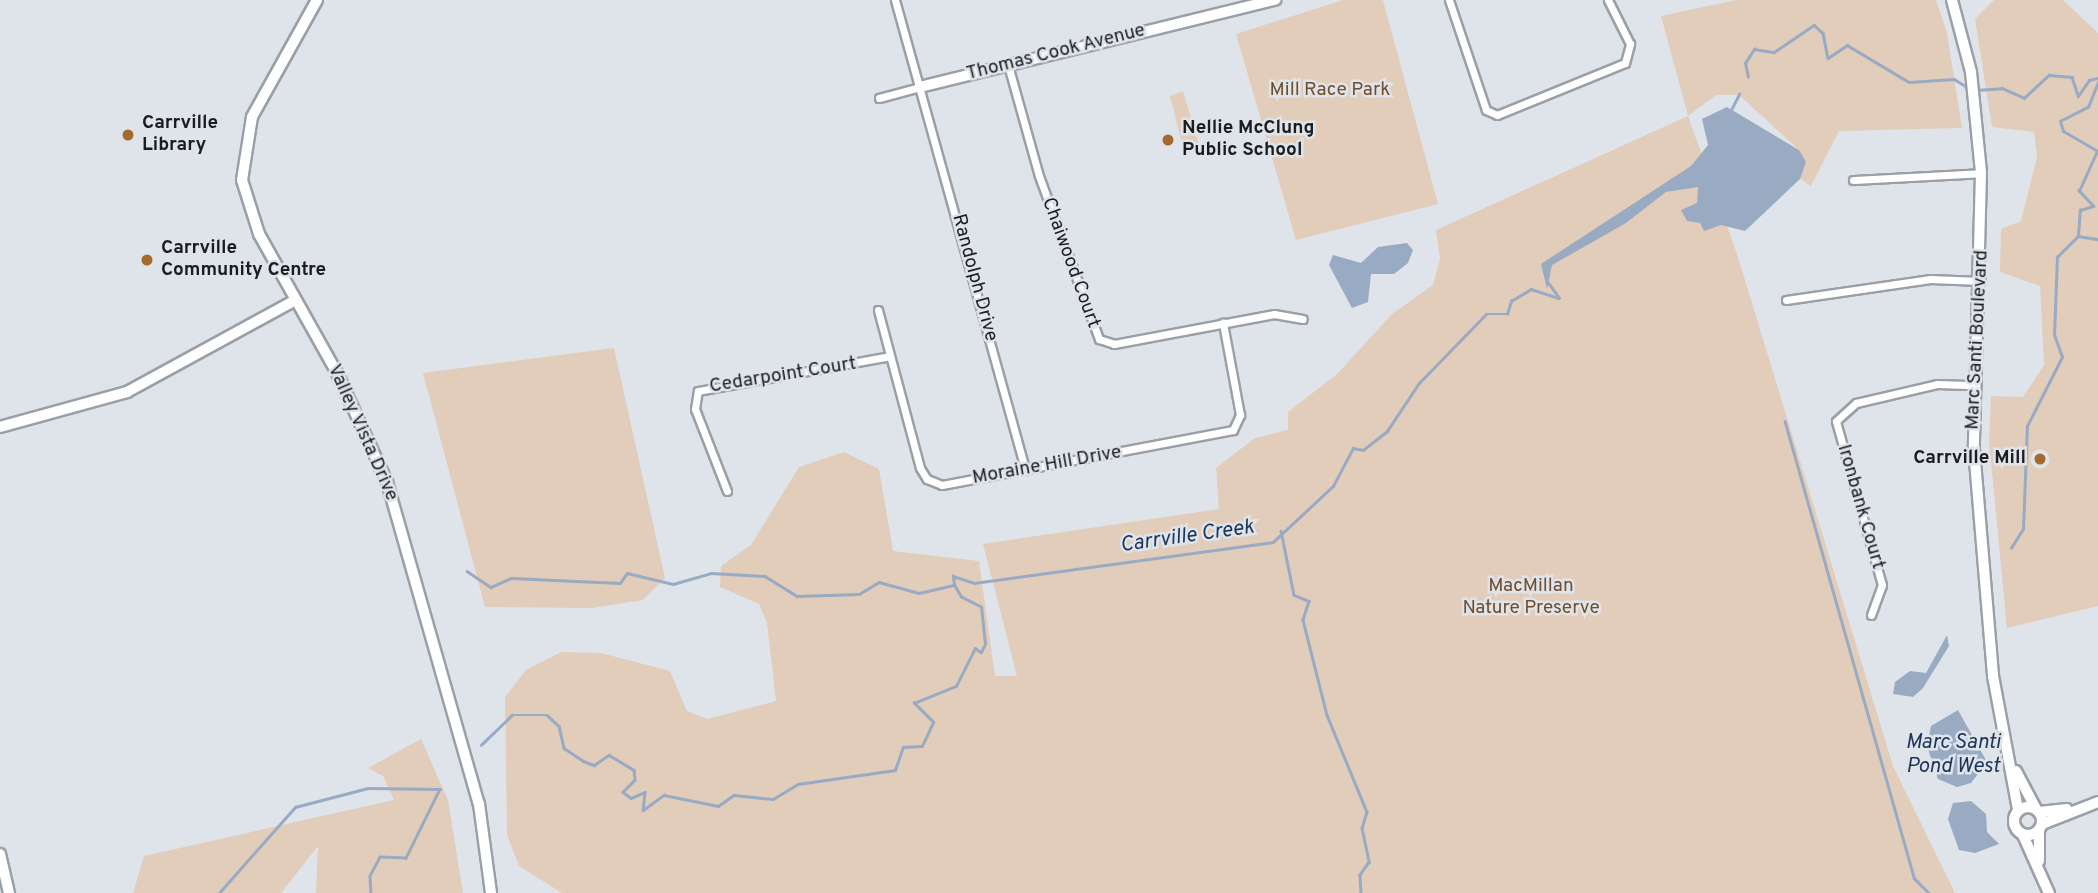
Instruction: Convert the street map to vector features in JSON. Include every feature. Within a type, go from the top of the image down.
[{"type":"main road","points":[[0,854],[9,893]]},
{"type":"street","name":"Valley Vista Drive","points":[[317,0],[252,117],[244,148],[242,180],[259,234],[296,300],[387,482],[479,804],[491,893]]},
{"type":"street","name":"Randolph Drive","points":[[895,0],[1025,470]]},
{"type":"street","name":"Thomas Cook Avenue","points":[[879,98],[1275,0]]},
{"type":"street","points":[[1449,0],[1486,110],[1497,115],[1625,63],[1630,44],[1608,0]]},
{"type":"street","name":"Marc Santi Boulevard","points":[[1952,0],[1963,47],[1981,173],[1982,281],[1974,449],[1993,676],[2012,764],[2018,810],[2013,824],[2023,835]]},
{"type":"street","name":"Chaiwood Court","points":[[1008,65],[1038,176],[1099,339],[1114,344],[1274,314],[1303,319]]},
{"type":"street","points":[[1853,180],[1981,173]]},
{"type":"street","points":[[1786,300],[1930,279],[1982,281]]},
{"type":"street","points":[[0,427],[127,392],[296,300]]},
{"type":"street","name":"Moraine Hill Drive","points":[[878,310],[927,480],[942,485],[1233,430],[1240,415],[1223,323]]},
{"type":"street","name":"Cedarpoint Court","points":[[726,491],[695,409],[698,391],[890,356]]},
{"type":"street","name":"Ironbank Court","points":[[1871,615],[1882,585],[1836,421],[1856,403],[1937,384],[1975,385]]},
{"type":"street","name":"Marc Santi Boulevard","points":[[2012,764],[2037,810],[2041,827]]},
{"type":"street","points":[[2018,810],[2074,808],[2098,804]]},
{"type":"street","points":[[2049,893],[2039,865],[2023,835],[2074,808]]},
{"type":"street","points":[[2039,865],[2041,827]]},
{"type":"green space","name":"Mill Race Park","points":[[1343,0],[1383,0],[1438,204],[1296,240],[1236,34]]},
{"type":"green space","points":[[1736,0],[1936,0],[1947,33],[1962,128],[1839,131],[1811,186],[1792,173],[1799,150],[1739,95],[1716,95],[1688,116],[1661,16]]},
{"type":"green space","points":[[1994,0],[2063,0],[2098,33],[2098,606],[2007,628],[1989,441],[1991,396],[2023,397],[2044,365],[2040,286],[2000,272],[2001,229],[2021,221],[2037,157],[2034,132],[1992,127],[1975,19]]},
{"type":"green space","points":[[1183,91],[1200,148],[1185,155],[1170,96]]},
{"type":"green space","name":"MacMillan Nature Preserve","points":[[1688,116],[1738,257],[1893,766],[1955,893],[562,893],[519,866],[507,835],[505,697],[526,670],[561,652],[601,653],[670,671],[687,711],[707,719],[776,701],[767,623],[759,604],[720,587],[721,566],[751,545],[799,467],[844,452],[879,469],[893,551],[979,561],[995,676],[1017,676],[983,544],[1219,509],[1216,468],[1255,438],[1288,430],[1288,412],[1337,374],[1392,314],[1433,285],[1440,259],[1436,230]]},
{"type":"green space","points":[[614,348],[665,578],[643,600],[592,608],[485,607],[423,373]]},
{"type":"green space","points":[[421,739],[448,800],[463,893],[316,893],[318,846],[281,893],[133,893],[144,856],[394,800],[383,776],[368,768]]},
{"type":"water","points":[[1727,107],[1799,150],[1806,162],[1800,179],[1745,231],[1721,225],[1704,231],[1700,223],[1687,221],[1681,210],[1697,203],[1698,187],[1666,192],[1626,223],[1552,265],[1547,289],[1541,264],[1691,166],[1708,145],[1702,119]]},
{"type":"water","points":[[1407,243],[1413,250],[1408,263],[1394,274],[1371,274],[1368,302],[1352,308],[1329,265],[1333,255],[1361,263],[1378,247]]},
{"type":"water","points":[[1947,635],[1949,646],[1923,688],[1913,697],[1893,694],[1895,682],[1910,671],[1926,673]]},
{"type":"water","name":"Marc Santi Pond West","points":[[1958,710],[1987,762],[1971,783],[1957,787],[1938,779],[1927,746],[1931,726]]},
{"type":"water","points":[[1971,801],[1986,814],[1987,832],[1999,844],[1975,853],[1959,850],[1948,819],[1953,803]]},
{"type":"waterway","name":"Carrville Creek","points":[[1748,77],[1745,63],[1754,49],[1774,52],[1814,25],[1823,33],[1828,58],[1847,45],[1909,82],[1954,79],[1969,88]]},
{"type":"waterway","name":"Carrville Creek","points":[[1976,90],[2002,88],[2024,98],[2049,75],[2072,77],[2078,96],[2089,80],[2098,78]]},
{"type":"waterway","points":[[2078,236],[2080,210],[2093,206],[2079,191],[2097,151],[2063,131],[2060,121],[2088,107],[2098,82]]},
{"type":"waterway","name":"Carrville Creek","points":[[1731,110],[1739,94]]},
{"type":"waterway","points":[[2078,236],[2098,239]]},
{"type":"waterway","points":[[2011,548],[2023,529],[2027,426],[2062,357],[2054,335],[2057,257],[2078,236]]},
{"type":"waterway","name":"Carrville Creek","points":[[954,585],[953,576],[974,583],[1273,542],[1333,486],[1353,448],[1363,450],[1387,431],[1419,383],[1486,314],[1507,314],[1511,301],[1531,289],[1559,298],[1548,283]]},
{"type":"waterway","points":[[1785,421],[1914,878],[1929,893]]},
{"type":"waterway","points":[[1281,531],[1294,595],[1309,601],[1303,620],[1327,715],[1367,812],[1362,828],[1369,862],[1360,875],[1361,893]]},
{"type":"waterway","points":[[467,571],[491,587],[511,578],[620,583],[627,573],[673,584],[711,573],[765,576],[797,596],[859,594],[879,582],[919,593],[954,585]]},
{"type":"waterway","name":"Carrville Creek","points":[[481,745],[512,715],[547,715],[559,726],[564,748],[583,761],[594,765],[609,755],[634,770],[635,780],[623,792],[631,798],[645,792],[643,810],[664,795],[718,806],[734,795],[773,799],[798,784],[895,770],[903,747],[922,746],[933,722],[914,703],[956,686],[975,648],[981,652],[985,644],[981,607],[961,597],[954,585]]},
{"type":"waterway","name":"Carrville Creek","points":[[219,893],[295,807],[368,788],[440,789],[406,858],[380,857],[370,876],[371,893]]},
{"type":"place","name":"Carrville Library","points":[[128,135]]},
{"type":"place","name":"Nellie McClung Public School","points":[[1168,140]]},
{"type":"place","name":"Carrville Community Centre","points":[[147,260]]},
{"type":"place","name":"Carrville Mill","points":[[2040,459]]}]
